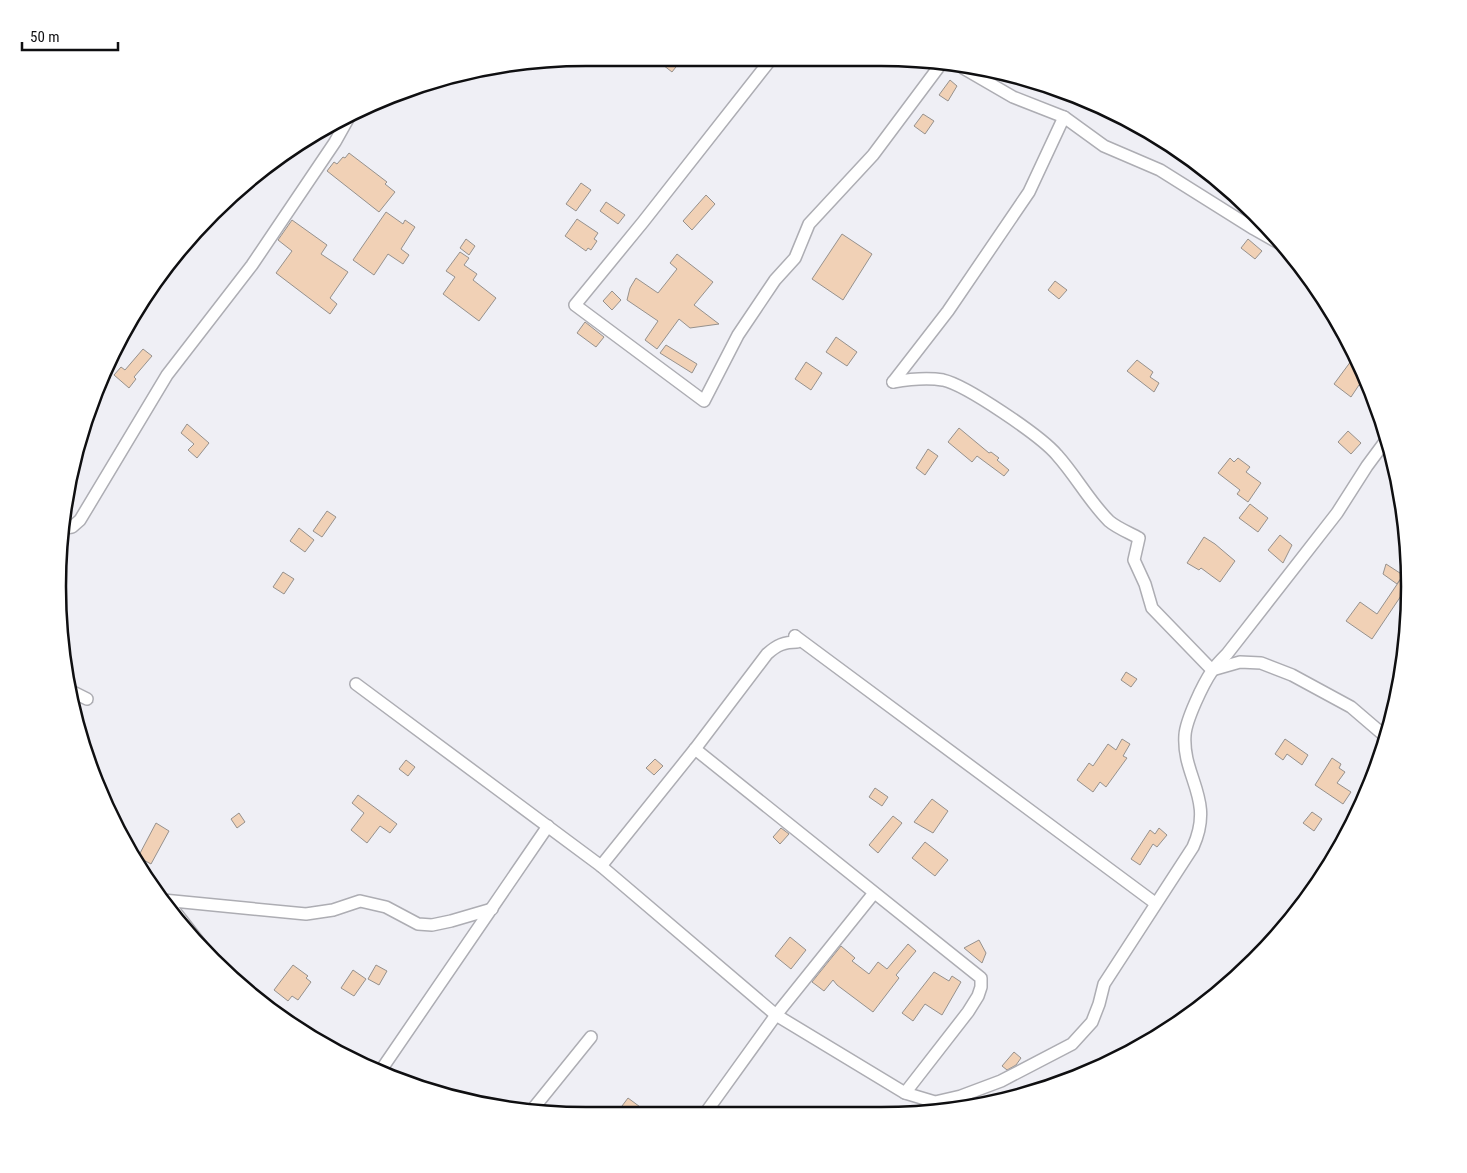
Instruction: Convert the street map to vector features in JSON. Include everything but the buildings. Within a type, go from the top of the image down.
[{"type":"street","points":[[766,66],[575,305],[704,400],[738,335],[775,280],[795,258],[809,224],[873,155],[937,70]]},
{"type":"street","points":[[975,75],[1013,97],[1064,117],[1104,146],[1160,170],[1263,234]]},
{"type":"street","points":[[1064,117],[1029,192],[948,311],[893,382],[919,378],[944,380],[989,404],[1029,430],[1057,454],[1086,495],[1110,522],[1139,538],[1134,560],[1145,584],[1152,608],[1212,670]]},
{"type":"street","points":[[70,527],[80,520],[167,375],[252,265],[344,127]]},
{"type":"street","points":[[356,684],[601,866],[776,1015],[905,1093],[935,1102],[961,1096],[1001,1081],[1072,1044],[1092,1022],[1104,984],[1194,847],[1200,829],[1201,806],[1186,749],[1185,733],[1196,703],[1212,670],[1227,654],[1336,513],[1381,447]]},
{"type":"street","points":[[601,866],[767,654],[777,645],[797,642],[795,636],[1155,904]]},
{"type":"street","points":[[1212,670],[1240,662],[1261,662],[1292,675],[1351,707],[1380,732]]},
{"type":"street","points":[[77,694],[87,698]]},
{"type":"street","points":[[695,748],[981,978],[978,996],[968,1012],[905,1093]]},
{"type":"street","points":[[384,1066],[548,826]]},
{"type":"street","points":[[710,1107],[776,1015],[874,893]]},
{"type":"street","points":[[172,901],[306,914],[333,910],[360,902],[386,907],[418,924],[432,925],[451,922],[492,909]]},
{"type":"street","points":[[537,1104],[591,1037]]}]
